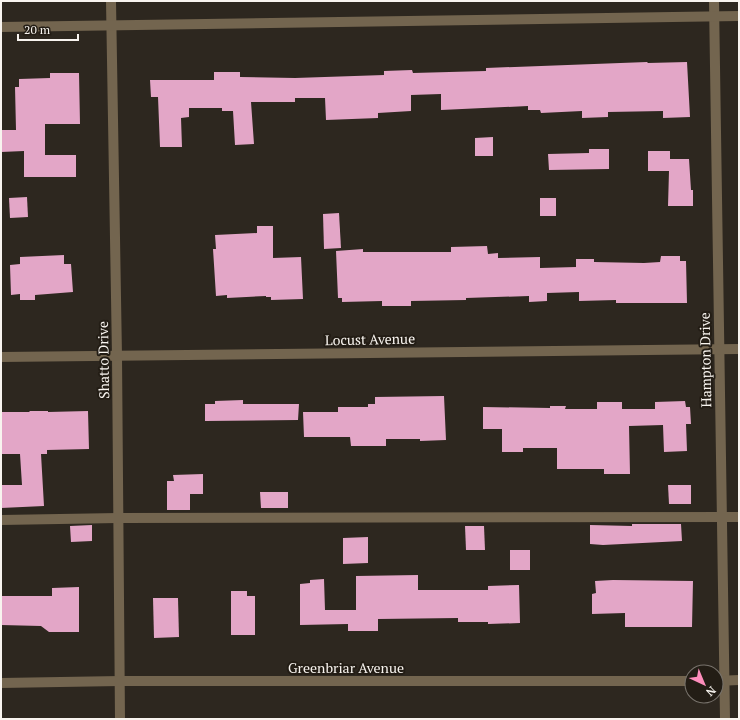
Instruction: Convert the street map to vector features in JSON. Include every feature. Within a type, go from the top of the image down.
[{"type":"street","name":"Shatto Drive","points":[[111,1],[117,356],[120,719]]},
{"type":"street","name":"Hampton Drive","points":[[714,1],[722,518],[720,664]]},
{"type":"street","points":[[1,27],[739,16]]},
{"type":"street","name":"Locust Avenue","points":[[1,357],[739,350]]},
{"type":"street","points":[[1,520],[118,518],[739,517]]},
{"type":"street","points":[[724,681],[739,680]]},
{"type":"street","name":"Greenbriar Avenue","points":[[1,683],[120,681],[684,681]]},
{"type":"street","name":"Hampton Drive","points":[[723,704],[725,719]]},
{"type":"building","points":[[687,62],[690,117],[663,118],[663,111],[608,112],[608,117],[582,118],[582,111],[541,113],[540,110],[528,110],[528,106],[441,110],[441,94],[411,95],[411,111],[378,113],[378,118],[326,120],[325,98],[295,98],[295,102],[251,102],[254,144],[235,145],[233,111],[222,111],[222,108],[189,108],[189,117],[181,118],[182,147],[160,147],[158,97],[151,97],[150,80],[214,80],[214,72],[240,72],[240,77],[295,78],[384,75],[384,71],[412,70],[413,73],[486,71],[486,68]]},
{"type":"building","points":[[50,73],[79,73],[80,124],[45,124],[45,155],[76,155],[76,177],[24,177],[24,151],[1,152],[1,130],[16,130],[15,87],[19,87],[19,79],[50,78]]},
{"type":"building","points":[[493,137],[493,156],[475,156],[475,138]]},
{"type":"building","points":[[589,149],[609,149],[609,169],[549,170],[548,154],[589,153]]},
{"type":"building","points":[[648,151],[670,151],[670,159],[689,159],[691,190],[693,190],[693,206],[668,206],[669,171],[648,171]]},
{"type":"building","points":[[27,197],[28,217],[10,218],[9,198]]},
{"type":"building","points":[[540,198],[556,198],[556,216],[540,216]]},
{"type":"building","points":[[339,213],[341,248],[324,249],[323,214]]},
{"type":"building","points":[[257,226],[273,226],[273,258],[301,257],[303,299],[271,300],[271,297],[266,296],[227,298],[227,295],[216,296],[213,249],[216,249],[215,235],[257,233]]},
{"type":"building","points":[[487,246],[488,254],[498,253],[498,258],[540,257],[540,268],[576,267],[576,259],[594,259],[594,262],[644,263],[660,262],[661,256],[680,256],[680,261],[686,261],[687,303],[616,303],[616,300],[579,301],[579,292],[547,293],[547,301],[529,302],[529,296],[466,298],[466,300],[411,301],[411,306],[382,306],[382,301],[342,302],[342,298],[338,298],[336,251],[363,249],[363,252],[451,252],[451,247]]},
{"type":"building","points":[[64,255],[64,264],[71,264],[73,292],[35,295],[35,300],[20,300],[20,294],[11,295],[10,265],[20,264],[20,257]]},
{"type":"building","points":[[444,396],[446,440],[420,441],[420,439],[386,439],[386,446],[351,446],[350,437],[304,437],[303,412],[338,412],[338,407],[368,407],[368,404],[375,404],[375,397]]},
{"type":"building","points":[[243,400],[243,404],[299,404],[298,420],[205,421],[205,404],[215,404],[215,401]]},
{"type":"building","points":[[685,401],[686,407],[690,407],[691,424],[686,424],[687,451],[664,452],[663,425],[629,426],[630,474],[604,474],[604,469],[557,469],[557,448],[523,448],[523,452],[502,452],[502,429],[483,429],[483,407],[550,408],[550,406],[566,406],[565,409],[597,409],[597,402],[622,402],[622,409],[655,409],[655,402]]},
{"type":"building","points":[[29,411],[88,411],[89,449],[47,450],[47,454],[41,454],[44,506],[1,508],[1,485],[22,485],[20,454],[1,454],[1,412],[30,412]]},
{"type":"building","points":[[203,474],[203,494],[190,494],[190,510],[167,510],[167,481],[174,481],[173,475]]},
{"type":"building","points":[[668,485],[691,485],[691,504],[669,504]]},
{"type":"building","points":[[260,492],[288,492],[288,508],[261,508]]},
{"type":"building","points":[[632,524],[681,524],[682,541],[603,545],[590,544],[590,525],[632,526]]},
{"type":"building","points":[[92,525],[92,541],[71,542],[70,526]]},
{"type":"building","points":[[465,526],[484,526],[485,550],[466,550]]},
{"type":"building","points":[[368,537],[368,563],[343,564],[343,538]]},
{"type":"building","points":[[510,550],[530,550],[530,570],[510,570]]},
{"type":"building","points":[[418,575],[418,590],[488,590],[488,586],[519,585],[520,623],[488,624],[488,622],[458,622],[458,618],[378,619],[378,631],[348,631],[348,624],[300,625],[300,584],[310,583],[310,580],[324,579],[325,610],[356,610],[356,576]]},
{"type":"building","points":[[595,581],[693,581],[692,627],[625,627],[625,613],[592,614],[592,594],[596,593]]},
{"type":"building","points":[[79,587],[79,632],[49,632],[41,626],[1,625],[1,596],[52,596],[52,588]]},
{"type":"building","points":[[231,591],[247,591],[247,596],[255,596],[255,635],[231,635]]},
{"type":"building","points":[[153,598],[178,598],[179,637],[154,638]]}]
